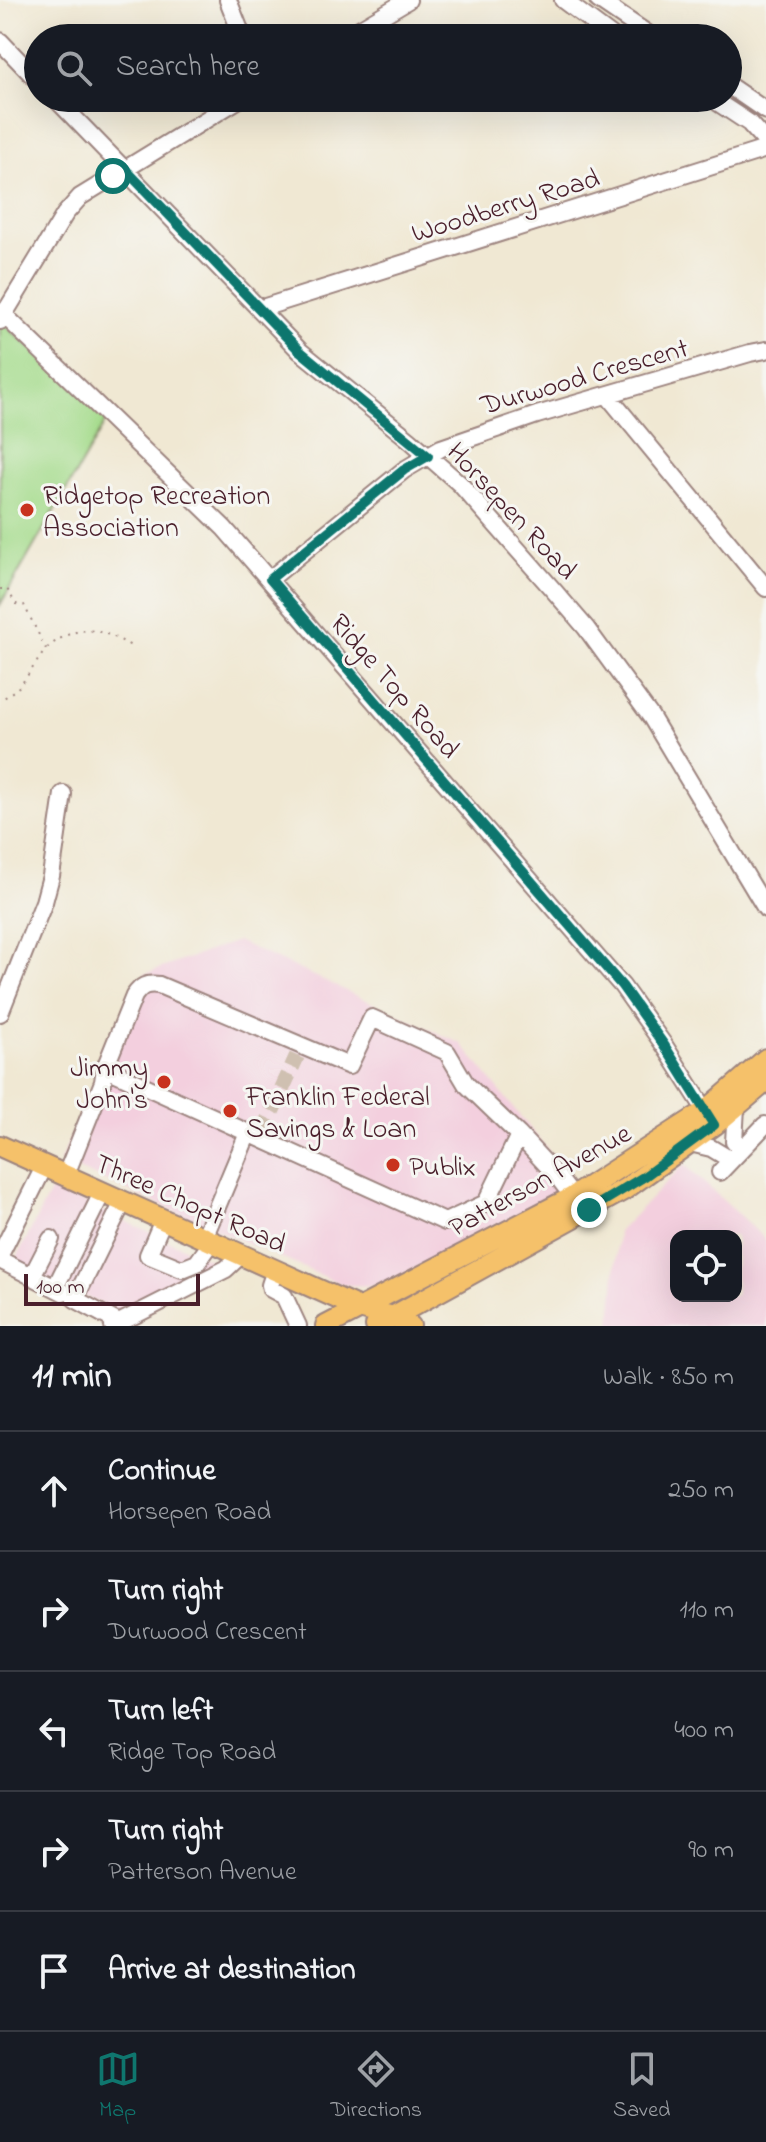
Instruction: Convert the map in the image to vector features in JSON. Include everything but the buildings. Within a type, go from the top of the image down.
[{"type":"main road","name":"Patterson Avenue","points":[[388,1324],[607,1200],[690,1143],[766,1059]]},
{"type":"main road","name":"Patterson Avenue","points":[[326,1326],[573,1197],[710,1118],[736,1107],[766,1081]]},
{"type":"main road","name":"Three Chopt Road","points":[[0,1146],[359,1308],[388,1324]]},
{"type":"street","points":[[228,0],[237,24]]},
{"type":"street","points":[[368,24],[408,0]]},
{"type":"street","points":[[563,0],[595,24]]},
{"type":"street","points":[[598,0],[633,24]]},
{"type":"street","points":[[0,41],[24,66]]},
{"type":"street","points":[[742,95],[766,111]]},
{"type":"street","name":"Horsepen Road","points":[[69,112],[300,351],[460,484],[586,628],[680,763],[766,909]]},
{"type":"street","points":[[1,316],[65,214],[80,197],[218,112]]},
{"type":"street","points":[[732,112],[749,123],[766,142]]},
{"type":"street","name":"Woodberry Road","points":[[259,309],[766,149]]},
{"type":"street","name":"Ridge Top Road","points":[[1,316],[179,483],[270,579],[622,986],[710,1118]]},
{"type":"street","name":"Durwood Crescent","points":[[270,579],[404,470],[428,456],[474,435],[766,350]]},
{"type":"street","points":[[608,396],[766,588]]},
{"type":"street","points":[[0,1013],[48,889],[63,794]]},
{"type":"street","points":[[65,1177],[134,996],[148,984],[159,985],[299,1051],[349,1066],[372,1018],[447,1052],[466,1084],[519,1135],[573,1197]]},
{"type":"street","points":[[105,1068],[445,1222],[486,1203],[519,1135]]},
{"type":"street","points":[[731,1160],[736,1107]]},
{"type":"street","points":[[731,1160],[765,1125]]},
{"type":"street","points":[[163,1220],[148,1255],[182,1269],[197,1263],[256,1135]]},
{"type":"street","points":[[690,1143],[711,1148],[731,1160]]},
{"type":"street","points":[[44,1167],[0,1258],[116,1324],[226,1269],[241,1255]]},
{"type":"street","points":[[55,1288],[102,1193]]},
{"type":"street","points":[[75,1299],[123,1202]]},
{"type":"street","points":[[32,1276],[51,1239]]},
{"type":"street","points":[[275,1270],[271,1289],[284,1296],[298,1326]]},
{"type":"path","points":[[0,589],[7,589],[16,604],[24,605],[46,649]]},
{"type":"path","points":[[0,701],[20,686],[46,649],[63,635],[92,629],[111,634],[131,646]]},
{"type":"shaded area","points":[[237,941],[462,1044],[576,1185],[383,1286],[343,1285],[60,1161],[145,974]]},
{"type":"shaded area","points":[[684,1164],[766,1240],[766,1326],[611,1326],[618,1232]]},
{"type":"shaded area","points":[[52,1188],[220,1264],[122,1314],[14,1263]]},
{"type":"green space","name":"Ridgetop Recreation Association","points":[[0,321],[109,416],[0,605]]},
{"type":"tunnel","points":[[262,1133],[297,1056]]},
{"type":"place","name":"Ridgetop Recreation Association","points":[[27,510]]},
{"type":"place","name":"Jimmy John's","points":[[164,1082]]},
{"type":"place","name":"Franklin Federal Savings & Loan","points":[[230,1111]]},
{"type":"place","name":"Publix","points":[[393,1165]]},
{"type":"route","points":[[113,176],[125,169],[300,351],[428,456],[404,470],[270,579],[622,986],[664,1045],[714,1125],[645,1176],[589,1210]]}]
